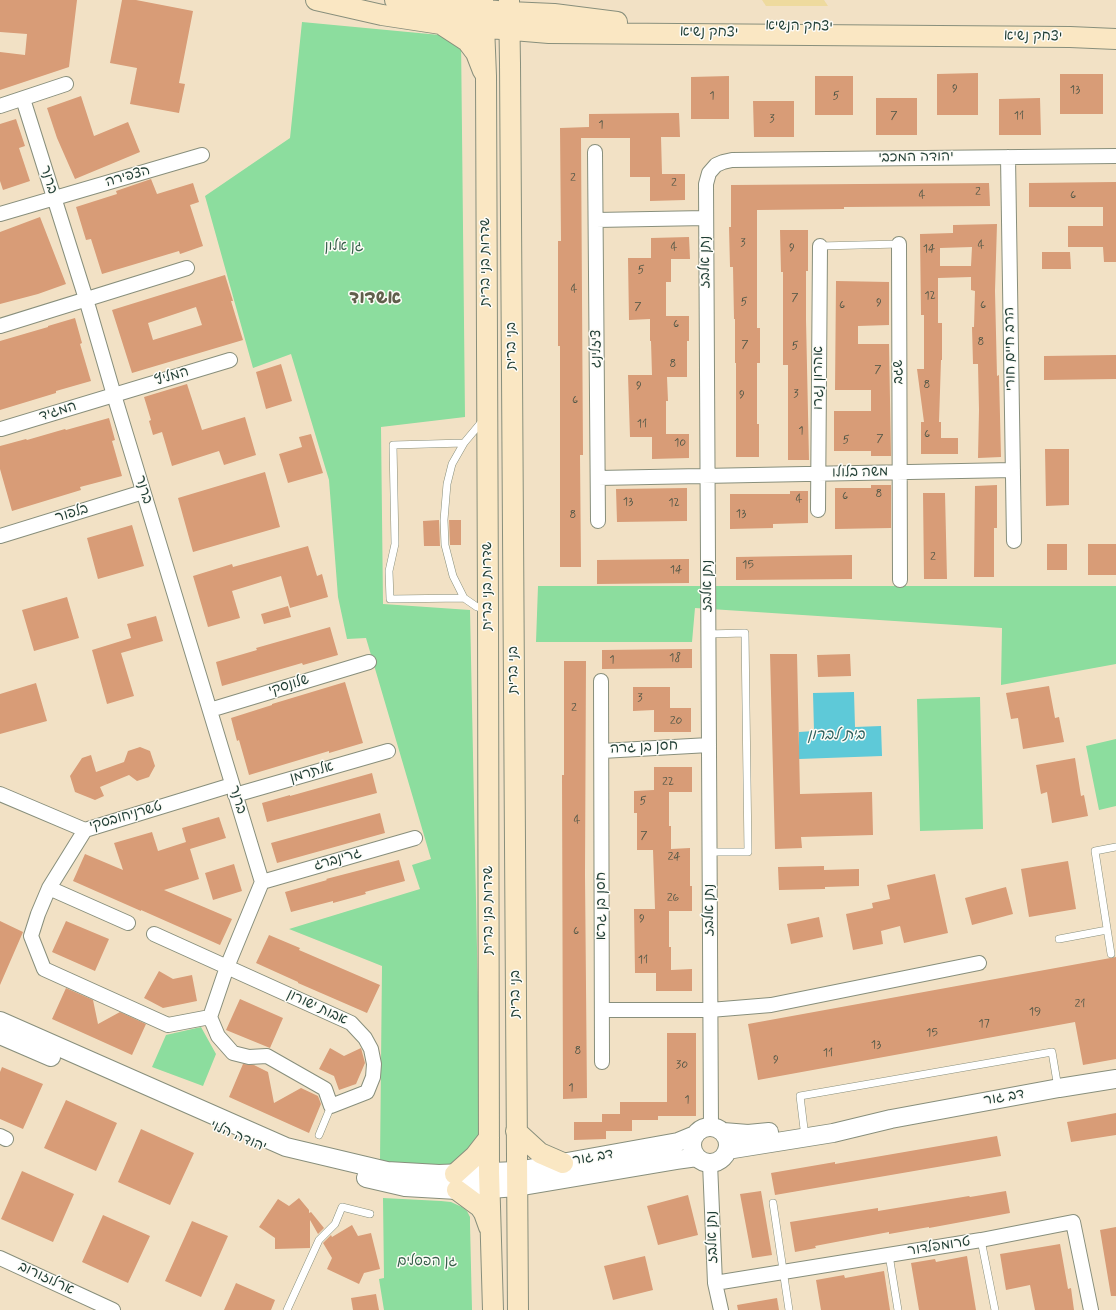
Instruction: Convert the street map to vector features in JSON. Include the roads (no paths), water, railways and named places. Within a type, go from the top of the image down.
[{"type":"main road","points":[[327,0],[382,15],[442,10]]},
{"type":"main road","points":[[394,0],[442,10],[509,14]]},
{"type":"main road","points":[[510,63],[551,23],[529,0]]},
{"type":"main road","points":[[442,10],[476,53],[486,76]]},
{"type":"main road","name":"שדרות בני ברית","points":[[484,13],[486,76],[489,1181]]},
{"type":"main road","name":"יצחק נשיא","points":[[509,14],[551,23],[1116,39]]},
{"type":"main road","name":"בני ברית","points":[[509,14],[518,1310]]},
{"type":"main road","name":"יצחק הנשיא","points":[[551,23],[654,26],[1069,30],[1116,29]]},
{"type":"main road","points":[[516,1130],[540,1153],[563,1163]]},
{"type":"main road","points":[[489,1138],[456,1182],[480,1207],[484,1213],[491,1232]]},
{"type":"main road","points":[[489,1181],[493,1310]]},
{"type":"street","points":[[0,106],[66,84]]},
{"type":"street","name":"ברנר","points":[[23,98],[86,299],[143,492],[262,882]]},
{"type":"street","name":"ציזלינג","points":[[595,152],[598,521]]},
{"type":"street","name":"הצפירה","points":[[0,214],[202,155]]},
{"type":"street","name":"יהודה המכבי","points":[[716,166],[723,162],[732,160],[1116,156]]},
{"type":"street","name":"הרב חיים חורי","points":[[1008,157],[1014,541]]},
{"type":"street","name":"נתן אלבז","points":[[710,1131],[706,184],[709,173],[716,166]]},
{"type":"street","points":[[596,220],[706,218]]},
{"type":"street","name":"שגב","points":[[899,244],[900,580]]},
{"type":"street","name":"אהרון נגרו","points":[[818,510],[820,246]]},
{"type":"street","points":[[0,326],[187,268]]},
{"type":"street","name":"המליץ","points":[[114,395],[230,360]]},
{"type":"street","name":"המגיד","points":[[1,429],[114,395]]},
{"type":"street","name":"משה בלולו","points":[[708,475],[1013,470]]},
{"type":"street","points":[[598,478],[708,475]]},
{"type":"street","name":"בלפור","points":[[0,536],[143,492]]},
{"type":"street","name":"שלונסקי","points":[[210,710],[369,662]]},
{"type":"street","name":"חסן בן גרה","points":[[601,681],[602,751],[709,745]]},
{"type":"street","name":"אלתרמן","points":[[234,790],[388,751]]},
{"type":"street","name":"חסן בן גרא","points":[[602,751],[602,1062]]},
{"type":"street","name":"טשרניחובסקי","points":[[0,794],[85,830],[234,790]]},
{"type":"street","points":[[85,830],[49,888],[31,936],[44,969],[168,1025],[210,1017]]},
{"type":"street","name":"גרינברג","points":[[262,882],[415,838]]},
{"type":"street","points":[[262,882],[227,967],[210,1017],[218,1036],[233,1053],[249,1057],[267,1056],[325,1089],[331,1106]]},
{"type":"street","points":[[49,888],[128,923]]},
{"type":"street","name":"אבות ישורון","points":[[154,934],[352,1023],[365,1038],[371,1050],[374,1064],[373,1077],[367,1092],[331,1106]]},
{"type":"street","points":[[602,1010],[710,1010],[771,1005],[979,962]]},
{"type":"street","name":"יהודה הלוי","points":[[0,1021],[286,1147],[387,1171],[439,1174],[456,1182]]},
{"type":"street","name":"יהודה הלוי","points":[[0,1035],[281,1155],[394,1185],[432,1190],[456,1182],[489,1181]]},
{"type":"street","name":"דב גור","points":[[727,1150],[804,1132],[891,1119],[1116,1079]]},
{"type":"street","points":[[710,1131],[728,1142],[727,1150],[719,1161],[704,1160],[692,1147],[693,1139],[710,1131]]},
{"type":"street","name":"דב גור","points":[[517,1179],[563,1163],[678,1142],[710,1131],[748,1134],[804,1132]]},
{"type":"street","name":"דב גור","points":[[489,1181],[677,1160],[704,1160]]},
{"type":"street","name":"נתן אלבז","points":[[704,1160],[715,1283],[721,1310]]},
{"type":"street","name":"טרומפלדור","points":[[715,1283],[981,1240],[1073,1222],[1091,1310]]},
{"type":"street","name":"ארלוזורוב","points":[[0,1258],[113,1310]]},
{"type":"lane","name":"שגב","points":[[820,246],[899,244]]},
{"type":"lane","points":[[487,416],[464,443],[452,464],[447,484],[444,520],[445,546],[453,576],[464,598],[478,607],[488,611]]},
{"type":"lane","points":[[464,443],[393,445],[395,544],[389,571],[390,599],[464,598]]},
{"type":"lane","points":[[708,634],[745,633],[748,852],[709,852]]},
{"type":"lane","points":[[1111,954],[1095,851],[1116,847]]},
{"type":"lane","points":[[1059,938],[1108,930]]},
{"type":"lane","points":[[804,1132],[800,1096],[1052,1052],[1059,1088]]},
{"type":"lane","points":[[319,1135],[331,1106]]},
{"type":"lane","points":[[773,1203],[789,1310]]},
{"type":"lane","points":[[287,1310],[319,1240],[335,1224],[342,1207],[370,1214]]},
{"type":"lane","points":[[981,1240],[995,1310]]},
{"type":"lane","points":[[889,1255],[898,1310]]},
{"type":"water","name":"בית לברון","points":[[854,692],[855,727],[881,726],[882,756],[799,759],[799,732],[814,731],[813,693]]},
{"type":"district","name":"אשדוד","points":[[375,299]]},
{"type":"park label","name":"גן אלון","points":[[344,247]]},
{"type":"park label","name":"גן הפסלים","points":[[427,1262]]}]
